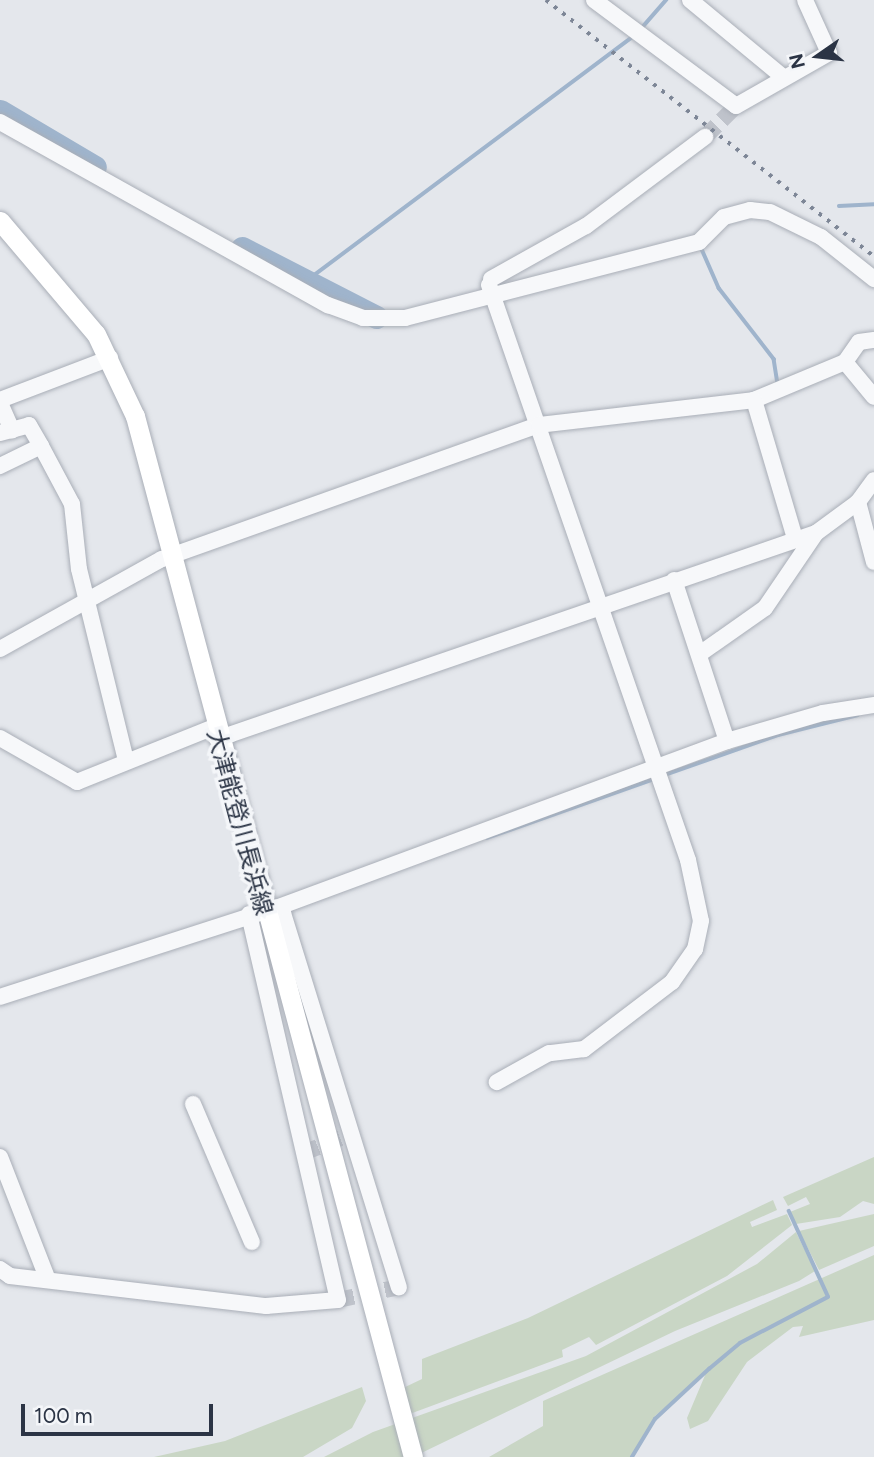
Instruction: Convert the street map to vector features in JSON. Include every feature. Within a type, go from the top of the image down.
[{"type":"main road","name":"大津能登川長浜線","points":[[0,221],[55,282],[110,358],[135,416],[215,733],[413,1457]]},
{"type":"street","points":[[594,0],[736,106],[782,76],[830,52],[804,3]]},
{"type":"street","points":[[690,0],[782,76]]},
{"type":"street","points":[[0,122],[328,305],[363,318],[405,318],[491,287],[699,242],[724,217],[750,210],[770,212],[821,237],[874,279]]},
{"type":"street","points":[[491,287],[586,226],[705,137]]},
{"type":"street","points":[[491,287],[695,881],[701,920],[695,949],[672,982],[584,1049],[549,1053],[497,1082]]},
{"type":"street","points":[[4,640],[170,556],[539,425],[754,400],[784,393],[847,359],[859,342],[874,340]]},
{"type":"street","points":[[110,358],[0,401],[6,431],[29,425],[72,504],[86,599],[126,760]]},
{"type":"street","points":[[847,359],[874,397]]},
{"type":"street","points":[[754,400],[795,538]]},
{"type":"street","points":[[0,466],[41,446]]},
{"type":"street","points":[[701,653],[765,608],[816,533],[858,502],[874,480]]},
{"type":"street","points":[[858,502],[874,562]]},
{"type":"street","points":[[0,738],[77,782],[126,760],[215,733],[816,533]]},
{"type":"street","points":[[674,580],[701,653],[727,741]]},
{"type":"street","points":[[0,997],[263,911],[659,774],[727,741],[823,713],[874,705]]},
{"type":"street","points":[[0,1269],[48,1280],[266,1306],[338,1300],[263,911]]},
{"type":"street","points":[[263,911],[283,913],[399,1287]]},
{"type":"street","points":[[193,1104],[252,1242]]},
{"type":"street","points":[[0,1157],[48,1280]]},
{"type":"green space","points":[[874,1157],[874,1204],[863,1201],[840,1217],[796,1224],[790,1212],[810,1204],[806,1197],[788,1206],[783,1197]]},
{"type":"green space","points":[[773,1200],[777,1210],[750,1222],[752,1227],[787,1214],[792,1225],[727,1276],[596,1345],[589,1337],[562,1350],[563,1357],[407,1415],[401,1389],[422,1379],[422,1359],[528,1318]]},
{"type":"green space","points":[[874,1214],[874,1246],[819,1270],[799,1231]]},
{"type":"green space","points":[[796,1232],[815,1271],[799,1281],[675,1331],[413,1457],[324,1457],[373,1432],[586,1356],[757,1264]]},
{"type":"green space","points":[[874,1255],[874,1320],[799,1337],[803,1326],[793,1327],[747,1362],[708,1421],[690,1429],[687,1418],[706,1373],[655,1416],[633,1457],[489,1457],[543,1426],[543,1401]]},
{"type":"green space","points":[[362,1387],[366,1401],[352,1428],[303,1457],[154,1457],[225,1441]]},
{"type":"waterway","points":[[640,30],[666,0]]},
{"type":"waterway","points":[[305,282],[634,36]]},
{"type":"waterway","points":[[0,111],[95,167]]},
{"type":"waterway","points":[[839,206],[874,204]]},
{"type":"waterway","points":[[701,247],[719,288],[774,359],[778,384]]},
{"type":"waterway","points":[[242,248],[376,317]]},
{"type":"waterway","points":[[665,775],[778,735],[858,715]]},
{"type":"waterway","points":[[487,838],[655,779]]},
{"type":"waterway","points":[[632,1457],[655,1419],[740,1343],[828,1297],[789,1212]]},
{"type":"tunnel","points":[[705,137],[736,106]]},
{"type":"tunnel","points":[[303,1153],[351,1134]]},
{"type":"tunnel","points":[[338,1300],[399,1287]]},
{"type":"railway","points":[[546,0],[874,256]]}]
